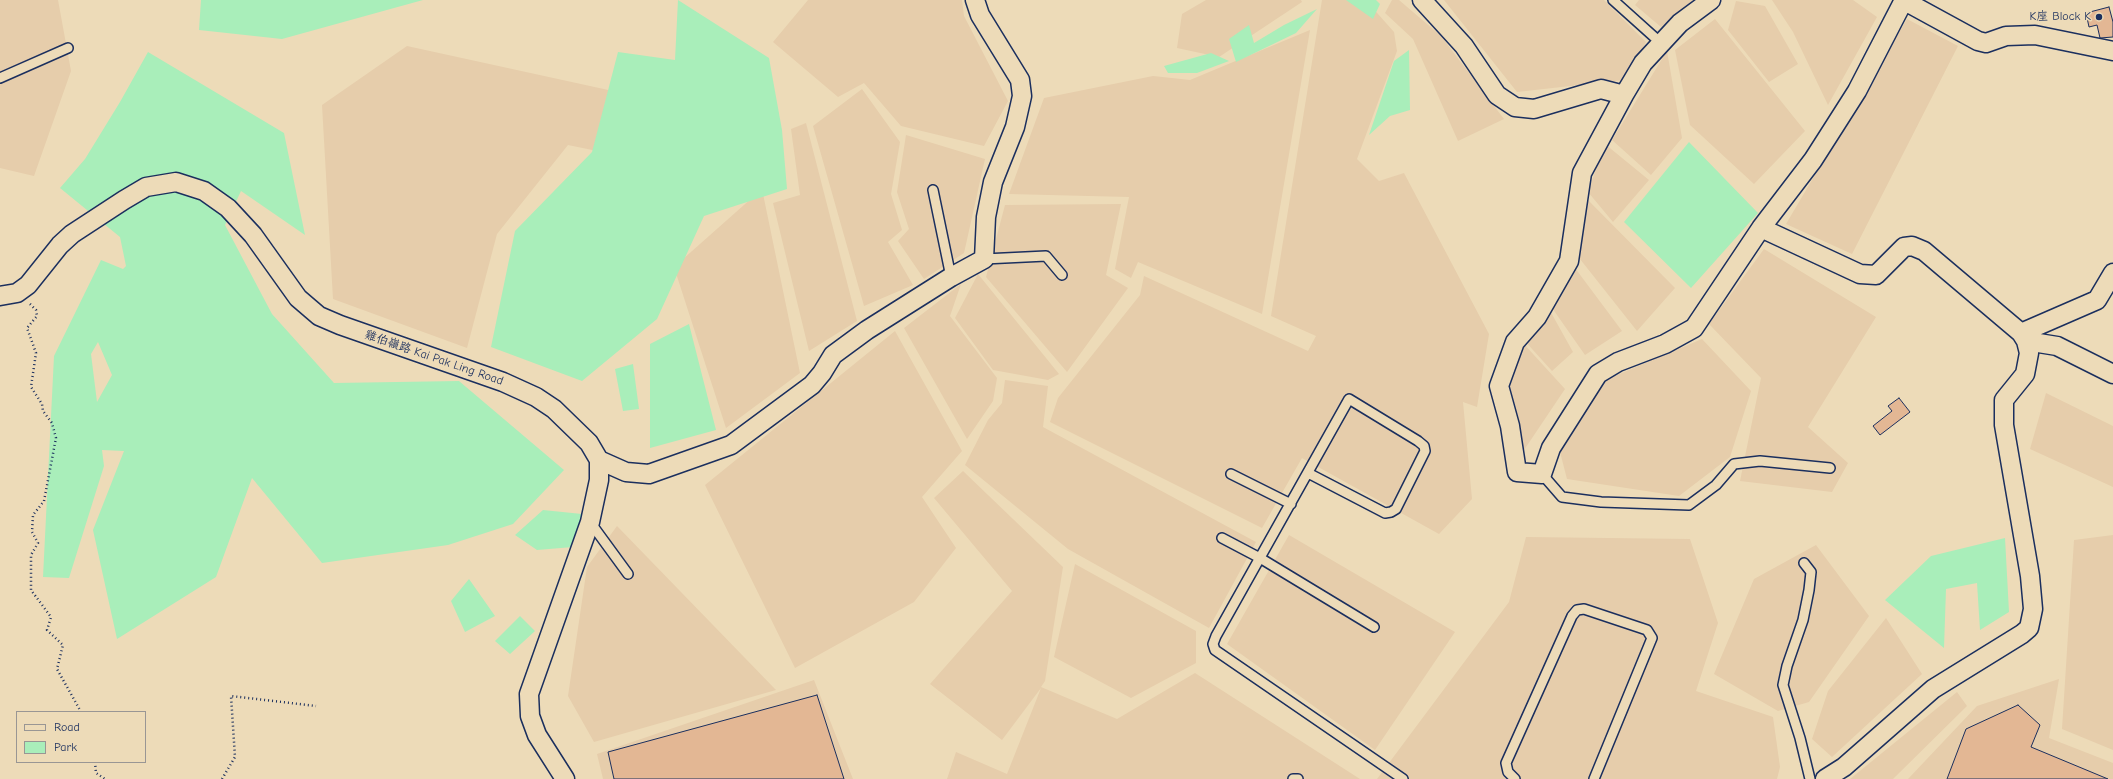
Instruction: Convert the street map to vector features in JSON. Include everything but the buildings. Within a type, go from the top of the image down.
[{"type":"street","points":[[599,460],[626,472],[649,474],[731,445],[812,385],[822,374],[833,355],[867,330],[951,277],[984,260],[986,216],[993,182],[1015,127],[1022,96],[1020,80],[980,15],[975,0]]},
{"type":"street","points":[[1422,0],[1464,46],[1497,95],[1515,107],[1534,109],[1601,89],[1624,95]]},
{"type":"street","points":[[1712,0],[1680,23],[1643,63],[1582,173],[1569,261],[1537,318],[1515,342],[1499,386],[1510,426],[1517,472],[1542,474],[1551,448],[1598,374],[1618,362],[1665,344],[1694,328],[1761,228],[1813,160],[1857,91],[1904,0],[1978,41],[1986,43],[2006,36],[2035,35],[2113,51]]},
{"type":"street","name":"雞伯嶺路 Kai Pak Ling Road","points":[[8,294],[28,285],[60,245],[72,234],[146,188],[176,182],[204,191],[228,208],[253,235],[298,298],[319,316],[340,325],[503,382],[536,397],[554,409],[589,442],[599,460],[599,480],[590,522],[529,694],[530,716],[537,735],[565,779]]},
{"type":"street","points":[[1761,228],[1860,274],[1876,275],[1904,247],[1912,246],[1924,251],[2023,337],[2057,346],[2113,374]]},
{"type":"street","points":[[2023,337],[2097,300],[2113,273]]},
{"type":"street","points":[[1825,779],[1844,767],[1933,689],[2022,634],[2028,628],[2033,609],[2030,576],[2004,425],[2004,400],[2025,374],[2029,353],[2023,337]]},
{"type":"lane","points":[[1613,0],[1662,44]]},
{"type":"lane","points":[[0,78],[68,48]]},
{"type":"lane","points":[[932,190],[951,277]]},
{"type":"lane","points":[[984,260],[1046,256],[1062,275]]},
{"type":"lane","points":[[1308,473],[1385,513],[1391,512],[1396,509],[1425,451],[1424,446],[1349,398],[1216,636],[1213,644],[1215,650],[1403,779]]},
{"type":"lane","points":[[1542,474],[1562,497],[1601,502],[1689,505],[1716,486],[1734,464],[1760,461],[1830,468]]},
{"type":"lane","points":[[1231,474],[1291,504]]},
{"type":"lane","points":[[590,522],[628,574]]},
{"type":"lane","points":[[1222,538],[1260,558],[1374,627]]},
{"type":"lane","points":[[1804,563],[1811,572],[1809,590],[1803,620],[1782,685],[1800,738],[1810,779]]},
{"type":"lane","points":[[1516,779],[1508,772],[1506,763],[1572,616],[1577,610],[1584,609],[1647,630],[1652,638],[1594,779]]},
{"type":"lane","points":[[1292,779],[1298,779]]},
{"type":"path","points":[[8,294],[36,310],[37,316],[27,328],[36,353],[31,387],[42,404],[42,411],[52,423],[56,438],[44,501],[34,516],[32,532],[38,543],[31,554],[31,590],[51,617],[47,630],[63,645],[57,669],[80,711]]},
{"type":"path","points":[[222,779],[235,757],[231,696],[316,706]]},
{"type":"path","points":[[95,763],[96,773],[105,779]]},
{"type":"shaded area","points":[[0,0],[58,0],[71,71],[34,176],[0,168]]},
{"type":"shaded area","points":[[808,0],[962,0],[964,16],[1008,101],[984,146],[901,126],[864,83],[838,97],[773,42]]},
{"type":"shaded area","points":[[1206,0],[1301,0],[1302,2],[1219,57],[1177,48],[1182,14]]},
{"type":"shaded area","points":[[1322,0],[1361,0],[1370,5],[1394,32],[1397,51],[1357,159],[1379,181],[1404,173],[1489,334],[1477,407],[1463,402],[1472,499],[1439,534],[1302,458],[1262,528],[1050,422],[1058,398],[1140,295],[1144,276],[1308,351],[1316,336],[1271,316]]},
{"type":"shaded area","points":[[1392,0],[1399,0],[1441,36],[1504,119],[1458,141],[1413,39],[1385,13]]},
{"type":"shaded area","points":[[1444,0],[1604,0],[1646,42],[1624,80],[1517,92]]},
{"type":"shaded area","points":[[1639,0],[1697,1],[1661,27],[1635,5]]},
{"type":"shaded area","points":[[1772,0],[1853,0],[1877,17],[1828,105],[1793,32]]},
{"type":"shaded area","points":[[1736,1],[1765,6],[1798,64],[1769,82],[1728,30]]},
{"type":"shaded area","points":[[1715,19],[1805,131],[1754,184],[1690,125],[1675,50]]},
{"type":"shaded area","points":[[1907,19],[1958,46],[1852,254],[1786,224]]},
{"type":"shaded area","points":[[1310,30],[1262,314],[1138,262],[1131,278],[1115,269],[1129,197],[1009,194],[1044,98],[1153,76],[1190,80]]},
{"type":"shaded area","points":[[407,46],[622,93],[607,153],[568,145],[497,234],[467,348],[333,299],[322,105]]},
{"type":"shaded area","points":[[1667,51],[1682,138],[1651,175],[1612,140]]},
{"type":"shaded area","points":[[862,89],[900,142],[891,194],[902,230],[888,242],[913,285],[864,306],[813,126]]},
{"type":"shaded area","points":[[806,123],[857,321],[809,351],[773,203],[800,195],[791,129]]},
{"type":"shaded area","points":[[906,135],[985,159],[964,253],[924,279],[898,241],[909,229],[897,192]]},
{"type":"shaded area","points":[[1605,144],[1649,180],[1613,222],[1588,192]]},
{"type":"shaded area","points":[[762,189],[800,373],[726,428],[674,267]]},
{"type":"shaded area","points":[[1587,199],[1675,288],[1637,331],[1576,254]]},
{"type":"shaded area","points":[[1121,204],[1106,275],[1128,288],[1067,372],[986,277],[1005,205]]},
{"type":"shaded area","points":[[1764,249],[1876,317],[1808,427],[1848,463],[1832,492],[1740,481],[1761,378],[1709,324]]},
{"type":"shaded area","points":[[1575,268],[1622,331],[1585,355],[1550,305]]},
{"type":"shaded area","points":[[978,274],[1059,374],[1048,380],[993,370],[955,318]]},
{"type":"shaded area","points":[[961,284],[950,316],[997,378],[993,401],[967,439],[904,328]]},
{"type":"shaded area","points":[[1549,309],[1573,352],[1552,371],[1523,339]]},
{"type":"shaded area","points":[[895,331],[962,451],[922,497],[956,548],[914,602],[795,668],[705,485]]},
{"type":"shaded area","points":[[1702,339],[1751,391],[1730,457],[1679,496],[1567,479],[1560,452],[1603,381]]},
{"type":"shaded area","points":[[1523,343],[1565,389],[1520,456],[1494,398]]},
{"type":"shaded area","points":[[1005,380],[1048,386],[1043,427],[1256,542],[1209,628],[1068,549],[965,465],[988,420],[1002,403]]},
{"type":"shaded area","points":[[2046,393],[2113,426],[2113,487],[2030,449]]},
{"type":"shaded area","points":[[963,471],[1063,567],[1045,681],[1041,687],[1117,719],[1195,673],[1360,779],[947,779],[956,752],[1007,774],[1041,688],[1002,740],[930,684],[1012,591],[934,498]]},
{"type":"shaded area","points":[[617,526],[776,690],[594,742],[568,696],[587,567]]},
{"type":"shaded area","points":[[1289,535],[1455,632],[1375,750],[1227,644]]},
{"type":"shaded area","points":[[2113,535],[2113,750],[2062,729],[2074,540]]},
{"type":"shaded area","points":[[1526,537],[1690,539],[1718,623],[1696,691],[1773,717],[1780,767],[1777,779],[1377,779],[1509,602]]},
{"type":"shaded area","points":[[1816,545],[1869,616],[1809,702],[1778,711],[1714,674],[1754,579]]},
{"type":"shaded area","points":[[1075,564],[1196,631],[1196,663],[1131,698],[1054,657]]},
{"type":"shaded area","points":[[1886,618],[1922,674],[1832,757],[1812,739],[1828,691]]},
{"type":"shaded area","points":[[2059,679],[2049,738],[2113,763],[2113,779],[1908,779],[1977,706]]},
{"type":"shaded area","points":[[814,680],[853,779],[603,779],[597,754]]},
{"type":"shaded area","points":[[1957,692],[1967,706],[1893,779],[1850,779]]},
{"type":"green space","points":[[201,0],[423,0],[282,39],[199,30]]},
{"type":"green space","points":[[678,0],[769,58],[782,130],[787,189],[704,216],[657,319],[582,381],[491,347],[515,231],[592,152],[618,52],[675,60]]},
{"type":"green space","points":[[1346,0],[1376,0],[1380,4],[1373,19]]},
{"type":"green space","points":[[1317,9],[1296,33],[1236,62],[1229,39],[1249,25],[1254,43],[1284,25]]},
{"type":"green space","points":[[1409,50],[1410,110],[1390,116],[1369,135],[1394,61]]},
{"type":"green space","points":[[148,52],[284,133],[305,235],[241,191],[225,225],[272,314],[334,383],[459,381],[564,470],[513,524],[448,545],[322,563],[252,478],[216,577],[117,639],[93,530],[124,451],[102,450],[104,466],[69,578],[43,577],[54,356],[101,260],[123,269],[126,266],[120,237],[60,188],[85,159],[120,102]],"holes":[[[98,342],[112,375],[97,402],[91,354]]]},
{"type":"green space","points":[[1211,53],[1229,61],[1197,73],[1168,73],[1164,66]]},
{"type":"green space","points":[[1689,142],[1758,213],[1691,288],[1624,222]]},
{"type":"green space","points":[[689,324],[716,430],[650,448],[650,344]]},
{"type":"green space","points":[[633,364],[639,409],[623,411],[615,369]]},
{"type":"green space","points":[[543,510],[582,514],[573,547],[537,550],[515,535]]},
{"type":"green space","points":[[2005,538],[2009,612],[1980,630],[1977,583],[1946,589],[1944,648],[1885,600],[1931,556]]},
{"type":"green space","points":[[469,579],[495,616],[465,632],[451,601]]},
{"type":"green space","points":[[520,616],[535,631],[510,654],[495,641]]},
{"type":"place","name":"K座 Block K","points":[[2099,17]]}]
